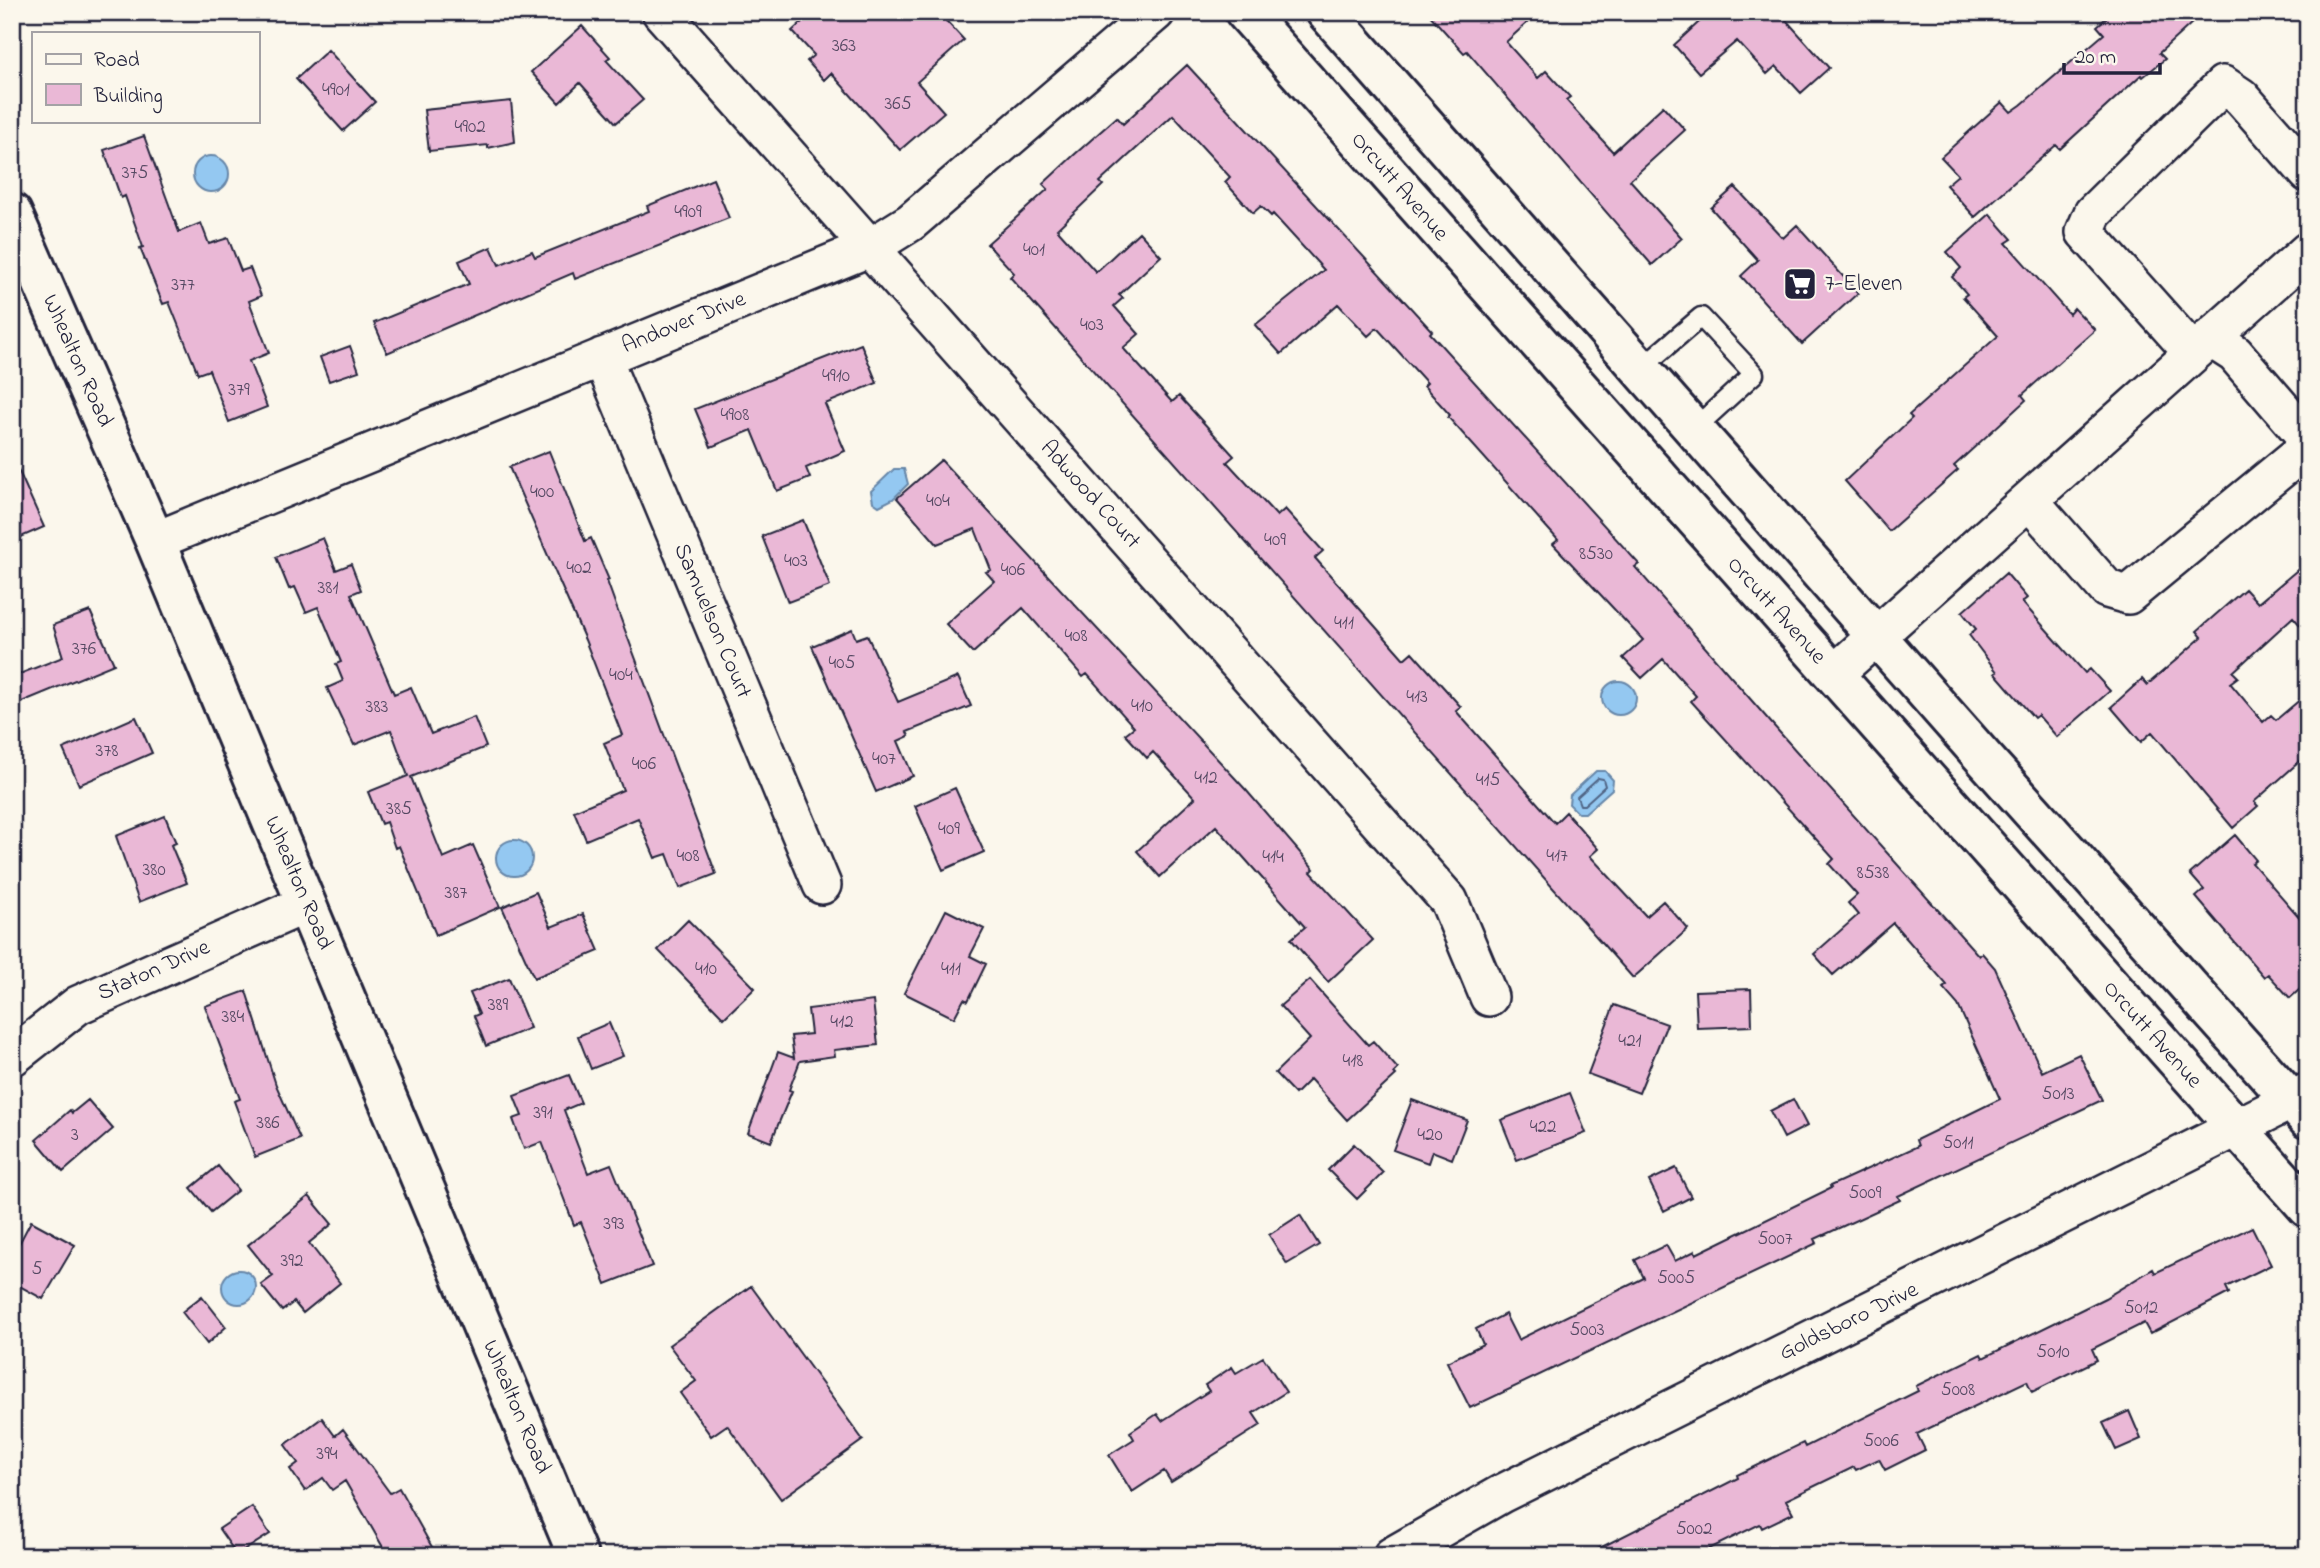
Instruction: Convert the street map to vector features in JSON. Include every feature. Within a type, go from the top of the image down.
[{"type":"main road","name":"Orcutt Avenue","points":[[1245,12],[1688,514],[1834,674],[2308,1208]]},
{"type":"main road","points":[[1326,12],[2089,877],[2302,1104]]},
{"type":"main road","name":"Whealton Road","points":[[12,213],[155,541],[578,1556]]},
{"type":"street","name":"Adwood Court","points":[[661,12],[1449,901],[1489,997]]},
{"type":"street","name":"Andover Drive","points":[[155,541],[871,247],[911,222],[1156,12]]},
{"type":"street","points":[[2308,173],[2241,97],[2223,85],[2092,213],[2085,232],[2202,346],[2235,355],[2308,439]]},
{"type":"street","points":[[1834,674],[2308,251]]},
{"type":"street","name":"Samuelson Court","points":[[602,357],[822,885]]},
{"type":"street","points":[[2029,500],[2107,589],[2128,595],[2308,447]]},
{"type":"street","name":"Staton Drive","points":[[12,1057],[78,1005],[306,904]]},
{"type":"street","name":"Goldsboro Drive","points":[[1392,1556],[1501,1494],[2238,1129],[2302,1104]]},
{"type":"lane","points":[[1640,369],[1701,317],[1754,374],[1693,429]]},
{"type":"water","points":[[211,156],[224,161],[229,174],[224,187],[211,192],[198,187],[193,174],[198,161]]},
{"type":"water","points":[[894,469],[904,469],[908,484],[893,499],[879,506],[873,502],[871,491]]},
{"type":"water","points":[[1619,681],[1631,686],[1636,698],[1631,710],[1619,715],[1607,710],[1602,698],[1607,686]]},
{"type":"water","points":[[1596,771],[1605,771],[1613,780],[1612,789],[1585,813],[1578,813],[1569,804],[1570,795]]},
{"type":"water","points":[[514,840],[527,845],[532,858],[527,871],[514,876],[501,871],[496,858],[501,845]]},
{"type":"water","points":[[239,1270],[251,1275],[256,1287],[251,1299],[239,1304],[227,1299],[222,1287],[227,1275]]},
{"type":"building","points":[[813,12],[938,12],[964,40],[917,82],[944,112],[900,150],[831,73],[824,80],[807,61],[814,55],[792,31]]},
{"type":"building","points":[[1427,12],[1539,12],[1506,42],[1538,78],[1546,71],[1570,97],[1566,100],[1613,152],[1663,106],[1685,130],[1630,180],[1682,238],[1652,265],[1467,51],[1464,53]]},
{"type":"building","points":[[1710,12],[1779,12],[1829,68],[1801,93],[1776,66],[1767,74],[1737,41],[1699,73],[1674,45]]},
{"type":"building","points":[[2113,12],[2204,12],[2159,53],[2165,59],[2143,77],[2141,75],[2060,149],[2056,145],[1975,217],[1946,185],[1958,175],[1941,157],[2002,102],[2011,112],[2021,105],[2104,34],[2097,26]]},
{"type":"building","points":[[582,26],[610,57],[606,60],[643,100],[616,123],[580,83],[559,103],[531,72]]},
{"type":"building","points":[[328,50],[375,102],[343,131],[296,79]]},
{"type":"building","points":[[1187,65],[1432,331],[1430,333],[1639,564],[1635,567],[1773,725],[1979,956],[1982,953],[1995,968],[2042,1072],[2079,1054],[2102,1100],[1898,1196],[1900,1200],[1815,1239],[1817,1243],[1470,1408],[1447,1362],[1483,1344],[1476,1329],[1505,1314],[1518,1340],[1644,1278],[1635,1260],[1666,1245],[1675,1261],[1695,1251],[1696,1254],[1831,1188],[1830,1186],[1918,1146],[1916,1140],[2000,1099],[1958,1005],[1943,988],[1947,985],[1893,923],[1833,975],[1814,954],[1858,915],[1848,903],[1857,895],[1829,864],[1834,859],[1691,701],[1696,696],[1663,659],[1642,678],[1623,658],[1643,640],[1553,544],[1558,540],[1448,417],[1450,415],[1424,386],[1427,383],[1377,328],[1368,336],[1338,304],[1281,354],[1255,325],[1324,270],[1273,214],[1271,216],[1261,206],[1253,213],[1225,182],[1230,177],[1173,115],[1100,182],[1103,185],[1057,229],[1096,272],[1139,232],[1161,256],[1119,295],[1123,298],[1114,306],[1139,334],[1123,348],[1172,402],[1179,396],[1234,456],[1227,462],[1277,516],[1285,509],[1323,551],[1315,558],[1404,659],[1412,652],[1461,707],[1456,711],[1555,823],[1566,812],[1598,849],[1590,856],[1646,916],[1663,901],[1688,929],[1633,978],[1010,277],[1014,273],[987,244],[1048,189],[1043,184],[1074,155],[1117,117],[1123,124]]},
{"type":"building","points":[[511,101],[515,142],[488,148],[488,145],[429,151],[424,110]]},
{"type":"building","points":[[144,136],[179,232],[201,223],[209,244],[228,238],[241,271],[250,268],[261,296],[249,301],[269,353],[249,361],[267,407],[229,422],[209,370],[198,374],[169,302],[163,304],[140,248],[143,247],[125,196],[121,198],[104,150]]},
{"type":"building","points":[[713,179],[729,218],[575,279],[573,273],[387,353],[374,323],[469,284],[459,261],[491,247],[499,265],[532,251],[535,257],[649,211],[647,206]]},
{"type":"building","name":"7-Eleven","points":[[1735,187],[1783,238],[1797,225],[1858,293],[1802,344],[1741,276],[1758,260],[1711,208]]},
{"type":"building","points":[[1990,214],[2012,239],[2006,243],[2069,314],[2074,308],[2095,330],[2022,395],[2026,400],[1954,466],[1958,470],[1889,531],[1845,481],[1912,418],[1909,415],[1998,336],[1963,297],[1967,294],[1952,277],[1961,268],[1947,252]]},
{"type":"building","points":[[861,344],[877,383],[825,404],[845,451],[806,468],[810,478],[777,491],[752,430],[711,447],[695,409]]},
{"type":"building","points":[[350,346],[359,371],[329,381],[320,357]]},
{"type":"building","points":[[549,451],[585,541],[591,538],[609,580],[607,581],[616,606],[716,874],[680,888],[667,854],[655,858],[638,818],[586,840],[574,811],[623,790],[604,743],[622,735],[585,640],[509,467]]},
{"type":"building","points":[[12,456],[44,527],[12,541]]},
{"type":"building","points":[[941,460],[1246,790],[1314,869],[1311,872],[1373,940],[1328,982],[1291,939],[1305,927],[1216,826],[1160,877],[1137,851],[1195,798],[1153,752],[1147,758],[1125,734],[1134,727],[1087,674],[1083,677],[1023,608],[973,653],[946,624],[994,581],[986,572],[991,570],[975,529],[937,544],[897,498]]},
{"type":"building","points":[[803,520],[830,586],[788,602],[762,536]]},
{"type":"building","points":[[323,538],[336,570],[351,564],[361,590],[351,594],[394,694],[411,687],[431,734],[474,717],[486,747],[411,777],[443,858],[473,845],[500,907],[436,935],[399,846],[395,848],[386,822],[381,824],[368,792],[408,776],[391,730],[354,745],[327,688],[343,681],[336,664],[341,662],[318,607],[306,612],[295,587],[289,589],[276,557]]},
{"type":"building","points":[[2308,561],[2308,634],[2293,617],[2233,672],[2238,677],[2230,683],[2263,722],[2271,715],[2276,720],[2308,693],[2308,754],[2254,802],[2258,806],[2233,828],[2152,732],[2141,742],[2111,707],[2142,679],[2147,685],[2176,660],[2202,637],[2197,631],[2245,589],[2258,603]]},
{"type":"building","points":[[2006,573],[2027,598],[2022,602],[2085,673],[2090,669],[2110,691],[2057,737],[2038,715],[2034,718],[1995,673],[1997,672],[1969,635],[1976,629],[1962,612]]},
{"type":"building","points":[[90,611],[114,664],[12,706],[12,677],[63,657],[53,625]]},
{"type":"building","points":[[852,629],[856,639],[867,635],[898,702],[958,677],[971,706],[907,732],[909,736],[898,741],[913,776],[876,792],[812,646]]},
{"type":"building","points":[[136,717],[152,753],[79,785],[63,749]]},
{"type":"building","points":[[955,788],[984,852],[943,870],[915,806]]},
{"type":"building","points":[[165,816],[176,843],[171,845],[187,883],[139,902],[116,836]]},
{"type":"building","points":[[2235,835],[2256,860],[2252,863],[2308,927],[2308,982],[2290,998],[2268,974],[2264,977],[2196,897],[2204,890],[2190,874]]},
{"type":"building","points":[[536,892],[551,927],[583,914],[599,951],[534,978],[502,907]]},
{"type":"building","points":[[946,910],[984,929],[970,956],[986,964],[968,1001],[964,999],[954,1018],[904,993]]},
{"type":"building","points":[[688,920],[755,988],[724,1018],[658,950]]},
{"type":"building","points":[[509,978],[530,1028],[486,1046],[474,1016],[479,1014],[470,993]]},
{"type":"building","points":[[1310,980],[1368,1045],[1373,1041],[1398,1069],[1394,1073],[1396,1075],[1347,1120],[1310,1079],[1295,1094],[1275,1073],[1310,1039],[1280,1006]]},
{"type":"building","points":[[1751,989],[1752,1026],[1697,1028],[1695,991]]},
{"type":"building","points":[[246,991],[276,1085],[300,1139],[255,1157],[234,1101],[240,1099],[205,1006]]},
{"type":"building","points":[[873,1001],[878,1045],[834,1050],[835,1056],[800,1061],[789,1090],[792,1091],[771,1142],[748,1133],[778,1052],[794,1058],[791,1036],[811,1034],[808,1009]]},
{"type":"building","points":[[1614,1005],[1667,1024],[1639,1093],[1588,1074]]},
{"type":"building","points":[[609,1023],[623,1056],[591,1069],[578,1036]]},
{"type":"building","points":[[569,1075],[581,1103],[564,1110],[588,1173],[611,1164],[652,1266],[606,1284],[581,1222],[574,1225],[542,1142],[524,1149],[513,1119],[522,1116],[514,1096]]},
{"type":"building","points":[[1570,1093],[1586,1133],[1517,1160],[1501,1120]]},
{"type":"building","points":[[1793,1099],[1807,1126],[1784,1138],[1770,1111]]},
{"type":"building","points":[[88,1100],[113,1129],[63,1172],[36,1140],[70,1110],[72,1113]]},
{"type":"building","points":[[1412,1100],[1467,1120],[1452,1159],[1432,1151],[1428,1163],[1393,1150]]},
{"type":"building","points":[[1354,1144],[1383,1173],[1357,1199],[1328,1170]]},
{"type":"building","points":[[218,1166],[238,1190],[211,1212],[191,1188]]},
{"type":"building","points":[[1676,1168],[1691,1197],[1664,1211],[1649,1181]]},
{"type":"building","points":[[309,1196],[332,1224],[309,1243],[340,1283],[303,1313],[294,1302],[282,1311],[261,1285],[273,1276],[248,1245]]},
{"type":"building","points":[[1300,1215],[1319,1245],[1287,1264],[1269,1235]]},
{"type":"building","points":[[31,1221],[75,1245],[43,1299],[12,1282],[12,1257]]},
{"type":"building","points":[[2252,1227],[2271,1265],[2226,1287],[2229,1293],[2150,1334],[2144,1323],[2092,1349],[2097,1360],[2032,1392],[2027,1381],[1917,1434],[1925,1450],[1885,1470],[1879,1459],[1856,1470],[1854,1467],[1786,1500],[1793,1513],[1762,1528],[1760,1524],[1695,1556],[1584,1556],[1738,1478],[1737,1475],[1803,1443],[1805,1447],[1918,1391],[1916,1386],[1981,1354],[1983,1358],[2105,1298],[2153,1269],[2155,1273]]},
{"type":"building","points":[[751,1286],[863,1440],[781,1499],[727,1425],[711,1436],[680,1393],[696,1381],[669,1345]]},
{"type":"building","points":[[202,1296],[226,1327],[207,1344],[182,1312]]},
{"type":"building","points":[[1263,1357],[1286,1392],[1253,1413],[1261,1425],[1171,1482],[1164,1471],[1132,1492],[1109,1455],[1134,1439],[1130,1432],[1157,1414],[1162,1421],[1209,1391],[1205,1385],[1232,1367],[1236,1373]]},
{"type":"building","points":[[2129,1411],[2141,1439],[2116,1450],[2103,1423]]},
{"type":"building","points":[[322,1418],[335,1436],[343,1429],[390,1493],[399,1488],[437,1556],[388,1556],[345,1481],[332,1490],[323,1478],[305,1491],[290,1469],[298,1463],[285,1445]]},
{"type":"building","points":[[252,1507],[270,1534],[237,1555],[219,1529]]},
{"type":"place","name":"7-Eleven","points":[[1800,284]]}]
